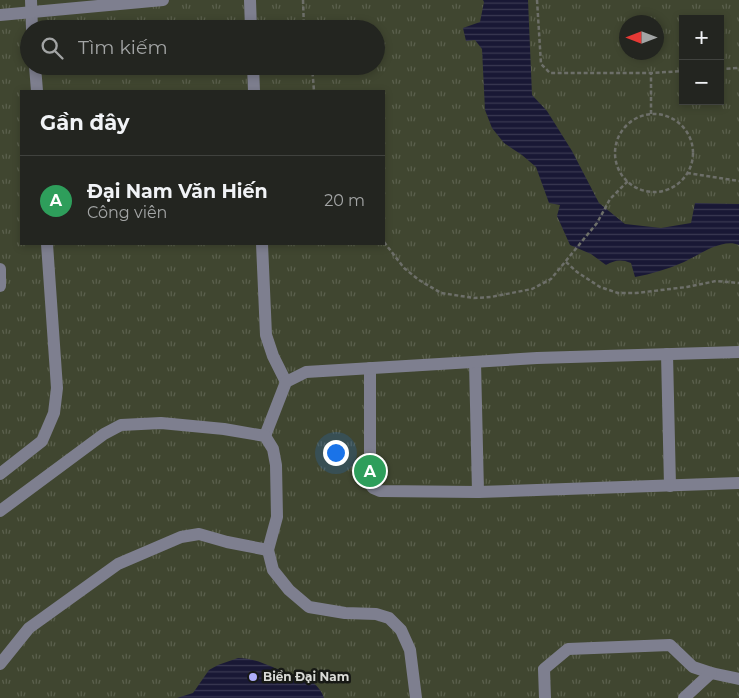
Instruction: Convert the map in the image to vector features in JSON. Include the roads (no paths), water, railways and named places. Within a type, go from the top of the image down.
[{"type":"lane","points":[[0,15],[31,6],[163,0]]},
{"type":"lane","points":[[250,0],[251,20]]},
{"type":"lane","points":[[31,6],[32,20]]},
{"type":"lane","points":[[36,75],[37,90]]},
{"type":"lane","points":[[253,75],[254,90]]},
{"type":"lane","points":[[0,474],[42,441],[54,413],[57,388],[47,245]]},
{"type":"lane","points":[[262,245],[266,335],[273,356],[286,382]]},
{"type":"lane","points":[[0,269],[0,286]]},
{"type":"lane","points":[[265,436],[286,382],[306,372],[475,362],[739,352]]},
{"type":"lane","points":[[667,354],[670,486]]},
{"type":"lane","points":[[475,362],[478,492]]},
{"type":"lane","points":[[370,368],[370,484],[373,488],[380,491],[478,492],[739,483]]},
{"type":"lane","points":[[0,511],[104,434],[121,425],[161,423],[224,429],[265,436],[274,448],[276,465],[278,517],[268,550],[273,570],[289,590],[309,607],[345,613],[376,614],[390,618],[401,630],[410,650],[416,698]]},
{"type":"lane","points":[[0,664],[29,628],[118,564],[181,537],[199,534],[268,550]]},
{"type":"lane","points":[[545,698],[544,669],[568,649],[670,645],[693,667],[739,678]]},
{"type":"lane","points":[[684,698],[712,673]]},
{"type":"place","name":"Đại Nam Văn Hiến","points":[[370,471]]},
{"type":"place","name":"Biển Đại Nam","points":[[253,677]]}]
